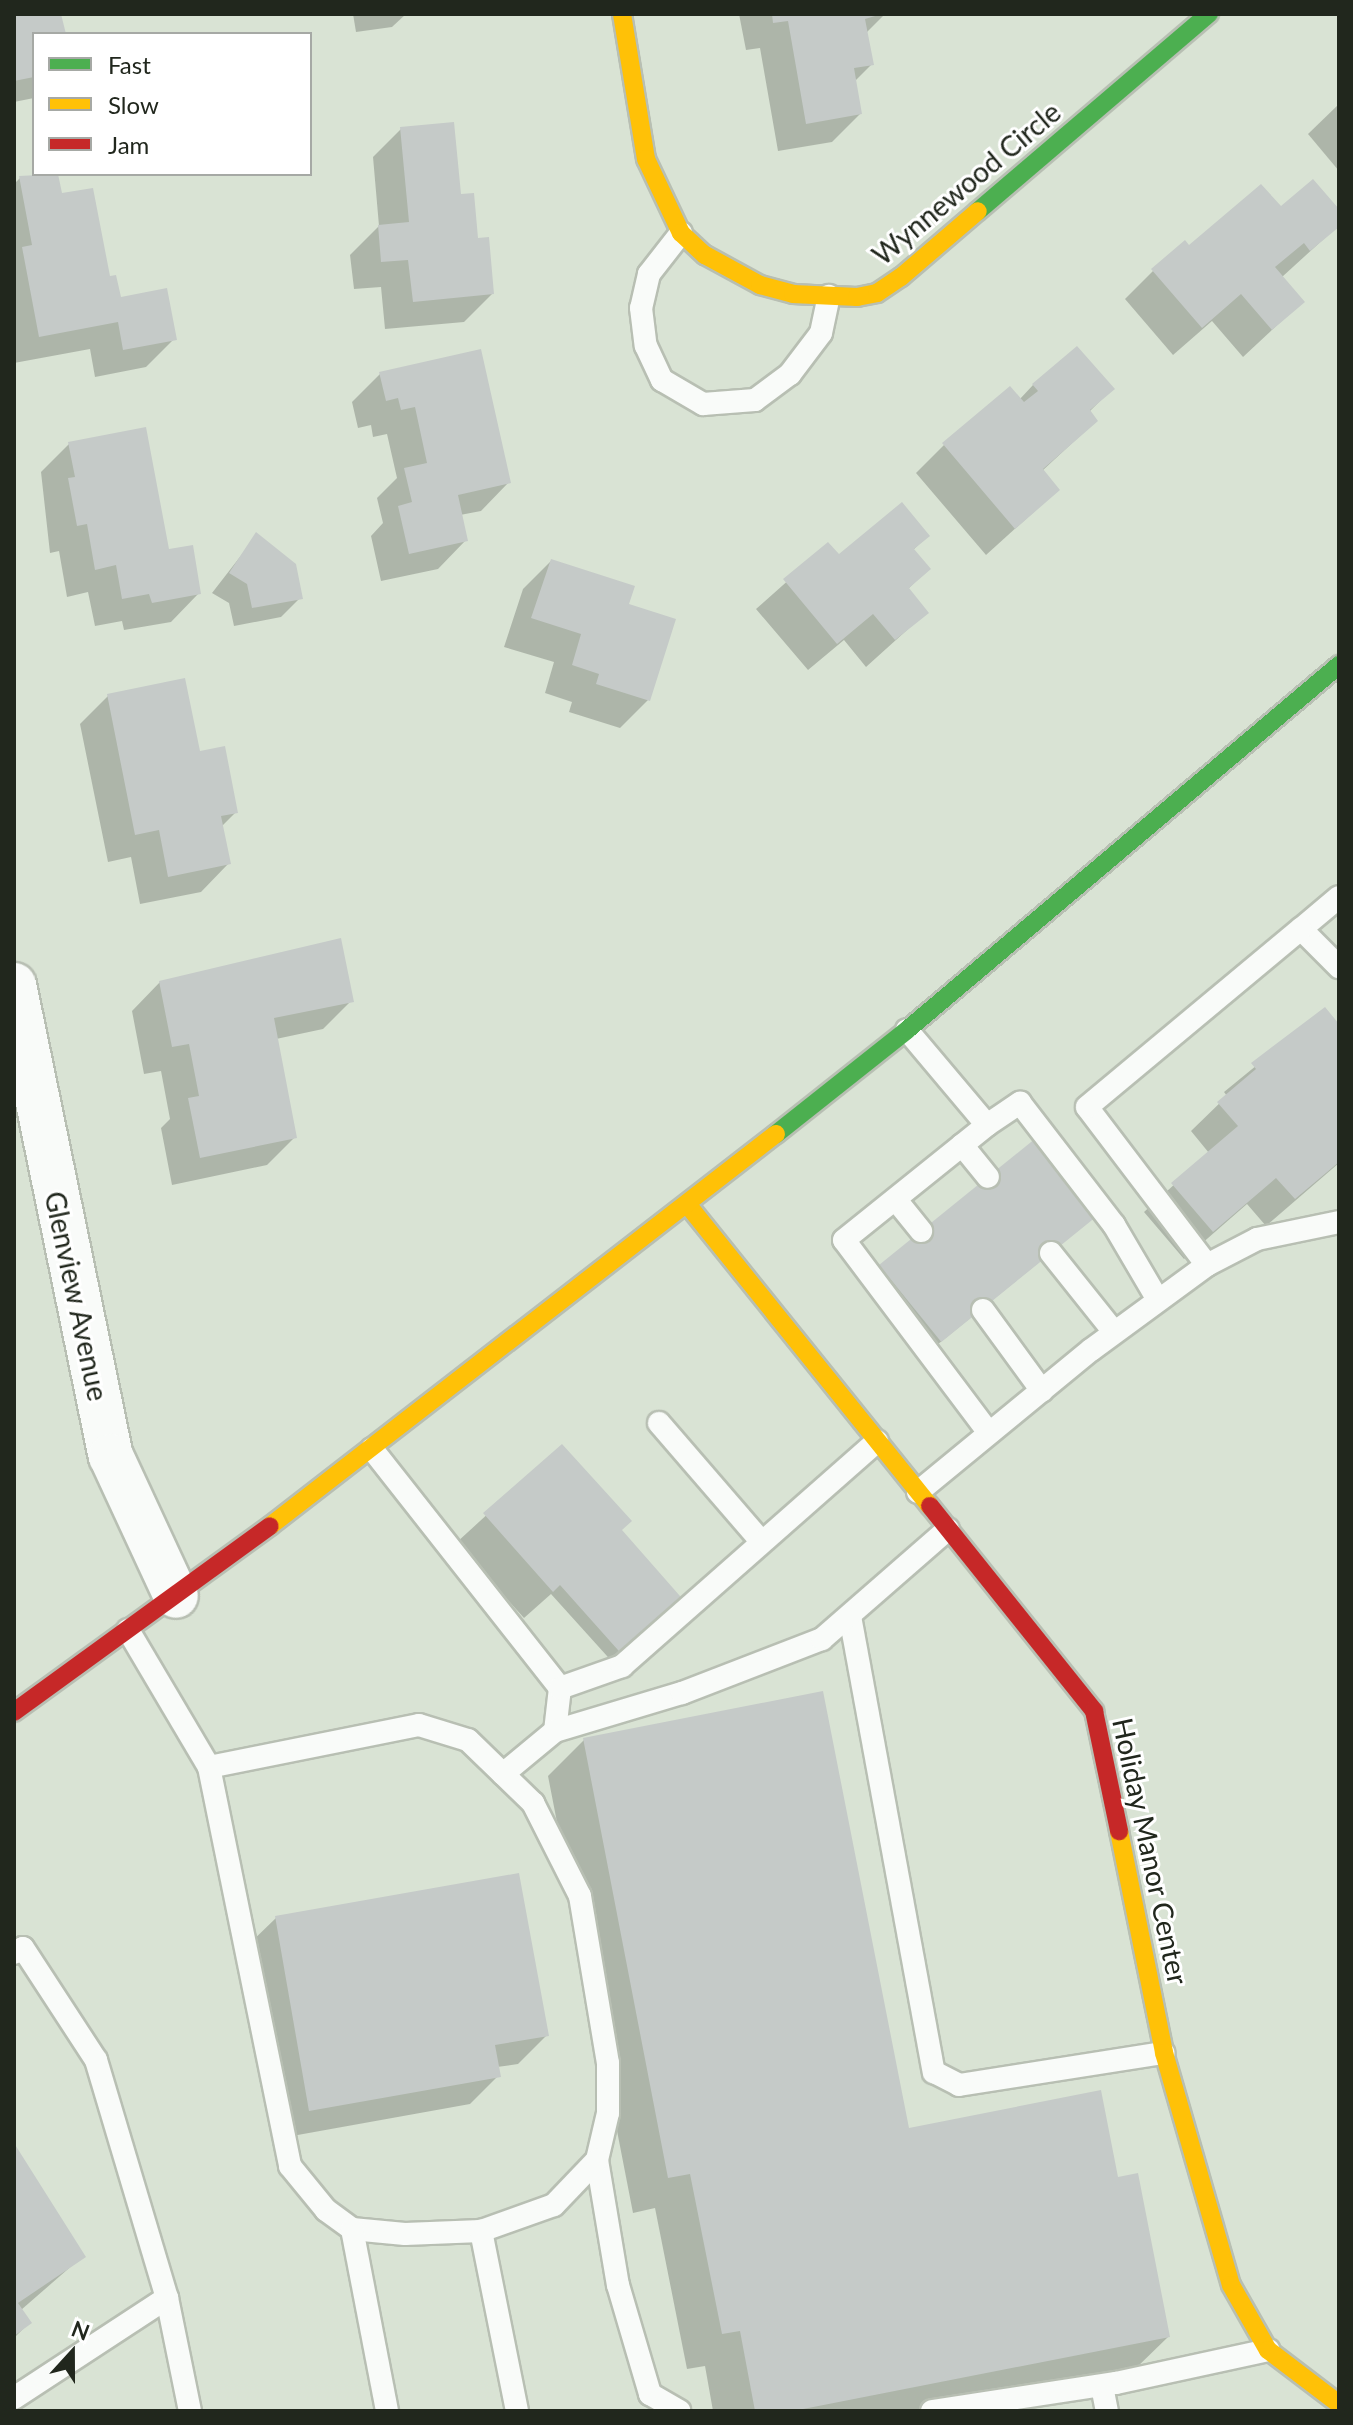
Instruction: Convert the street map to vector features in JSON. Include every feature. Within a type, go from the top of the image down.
[{"type":"street","name":"Wynnewood Circle","points":[[622,14],[646,159],[681,233],[705,255],[760,285],[829,296],[877,293],[901,277],[1209,14]]},
{"type":"street","points":[[14,1712],[176,1596],[372,1449],[687,1204],[907,1030],[1335,678]]},
{"type":"street","name":"Glenview Avenue","points":[[14,985],[111,1456],[176,1596]]},
{"type":"street","name":"Holiday Manor Center","points":[[687,1204],[1094,1711],[1164,2053],[1231,2285],[1268,2350],[1339,2404]]},
{"type":"lane","points":[[681,233],[649,274],[643,320],[646,346],[662,380],[703,404],[755,400],[790,374],[821,333],[829,296]]},
{"type":"lane","points":[[1207,1265],[1087,1107],[1339,897]]},
{"type":"lane","points":[[1301,929],[1339,967]]},
{"type":"lane","points":[[907,1030],[987,1125]]},
{"type":"lane","points":[[989,1433],[844,1240],[987,1125],[1020,1103],[1114,1225],[1158,1300]]},
{"type":"lane","points":[[962,1145],[988,1177]]},
{"type":"lane","points":[[896,1200],[921,1231]]},
{"type":"lane","points":[[918,1492],[1114,1332],[1207,1265],[1257,1239],[1339,1222]]},
{"type":"lane","points":[[1051,1253],[1114,1332]]},
{"type":"lane","points":[[983,1310],[1042,1391]]},
{"type":"lane","points":[[659,1423],[761,1541]]},
{"type":"lane","points":[[560,1688],[622,1666],[877,1441]]},
{"type":"lane","points":[[372,1449],[560,1688],[555,1731]]},
{"type":"lane","points":[[503,1774],[555,1731],[682,1693],[822,1639],[948,1529]]},
{"type":"lane","points":[[850,1616],[934,2072],[959,2085],[1164,2053]]},
{"type":"lane","points":[[128,1630],[209,1767],[290,2166],[326,2210],[352,2229],[405,2234],[481,2231],[554,2205],[597,2160]]},
{"type":"lane","points":[[209,1767],[419,1725],[468,1740],[533,1803],[580,1896],[608,2063],[608,2113],[597,2160],[618,2285],[650,2394],[679,2411]]},
{"type":"lane","points":[[14,1953],[23,1948],[96,2060],[167,2298],[190,2411]]},
{"type":"lane","points":[[352,2229],[387,2411]]},
{"type":"lane","points":[[481,2231],[517,2411]]},
{"type":"lane","points":[[14,2398],[167,2298]]},
{"type":"lane","points":[[932,2411],[1102,2386],[1268,2350]]},
{"type":"lane","points":[[1102,2386],[1107,2411]]},
{"type":"building","points":[[14,14],[61,14],[66,32],[32,32],[32,77],[14,81]]},
{"type":"building","points":[[772,14],[882,14],[865,19],[874,65],[854,68],[862,114],[806,124],[788,21],[773,23]]},
{"type":"building","points":[[454,122],[461,194],[474,193],[478,238],[489,237],[494,294],[413,302],[408,260],[381,262],[378,225],[409,222],[400,127]]},
{"type":"building","points":[[19,176],[58,176],[62,193],[93,188],[110,276],[116,275],[121,297],[167,288],[177,340],[123,350],[118,322],[39,337],[22,247],[32,245]]},
{"type":"building","points":[[1313,179],[1339,209],[1339,227],[1310,251],[1304,243],[1275,267],[1305,302],[1272,330],[1241,294],[1202,328],[1151,269],[1185,240],[1189,245],[1261,184],[1281,206]]},
{"type":"building","points":[[1077,346],[1115,389],[1090,410],[1098,421],[1043,469],[1060,490],[1015,529],[942,443],[1010,386],[1024,402],[1038,391],[1032,384]]},
{"type":"building","points":[[481,349],[511,483],[458,495],[468,541],[409,554],[398,506],[412,502],[404,468],[427,463],[415,407],[401,410],[398,398],[386,401],[379,372]]},
{"type":"building","points":[[146,427],[169,549],[193,545],[201,594],[152,603],[149,594],[122,599],[116,565],[95,570],[87,524],[77,526],[68,478],[75,477],[68,442]]},
{"type":"building","points":[[902,502],[930,536],[914,549],[931,569],[909,588],[929,613],[895,640],[873,614],[837,644],[783,579],[828,542],[839,554]]},
{"type":"building","points":[[256,532],[296,564],[303,599],[252,608],[247,584],[229,573]]},
{"type":"building","points":[[551,559],[635,586],[629,604],[676,619],[650,701],[596,684],[599,674],[572,665],[581,634],[531,618]]},
{"type":"building","points":[[185,678],[200,751],[225,746],[238,813],[221,816],[231,864],[168,877],[159,830],[135,835],[107,694]]},
{"type":"building","points":[[341,938],[354,1002],[274,1018],[297,1138],[200,1158],[188,1098],[199,1096],[189,1044],[172,1047],[159,981]]},
{"type":"building","points":[[1325,1007],[1339,1024],[1339,1162],[1295,1199],[1276,1178],[1213,1232],[1171,1183],[1238,1126],[1217,1102],[1256,1069],[1251,1063]]},
{"type":"building","points":[[1036,1138],[1098,1215],[941,1342],[879,1265]]},
{"type":"building","points":[[562,1444],[632,1521],[622,1530],[687,1604],[626,1659],[560,1585],[553,1592],[483,1513]]},
{"type":"building","points":[[823,1691],[909,2128],[1101,2090],[1118,2177],[1138,2173],[1170,2337],[793,2411],[755,2411],[740,2331],[722,2334],[690,2174],[668,2178],[583,1738]]},
{"type":"building","points":[[519,1873],[549,2036],[495,2045],[501,2077],[309,2111],[275,1916]]},
{"type":"building","points":[[14,2143],[86,2257],[18,2303],[32,2323],[14,2336]]},
{"type":"traffic: fast","points":[[978,211],[1209,14]]},
{"type":"traffic: fast","points":[[776,1134],[907,1030],[1339,665]]},
{"type":"traffic: slow","points":[[622,14],[646,159],[681,233],[705,255],[760,285],[793,294],[857,297],[877,293],[901,277],[978,211]]},
{"type":"traffic: slow","points":[[270,1526],[776,1134]]},
{"type":"traffic: slow","points":[[687,1204],[930,1506]]},
{"type":"traffic: slow","points":[[1119,1831],[1164,2053],[1231,2285],[1268,2350],[1339,2404]]},
{"type":"traffic: jam","points":[[930,1506],[1094,1711],[1119,1831]]},
{"type":"traffic: jam","points":[[14,1712],[270,1526]]}]
